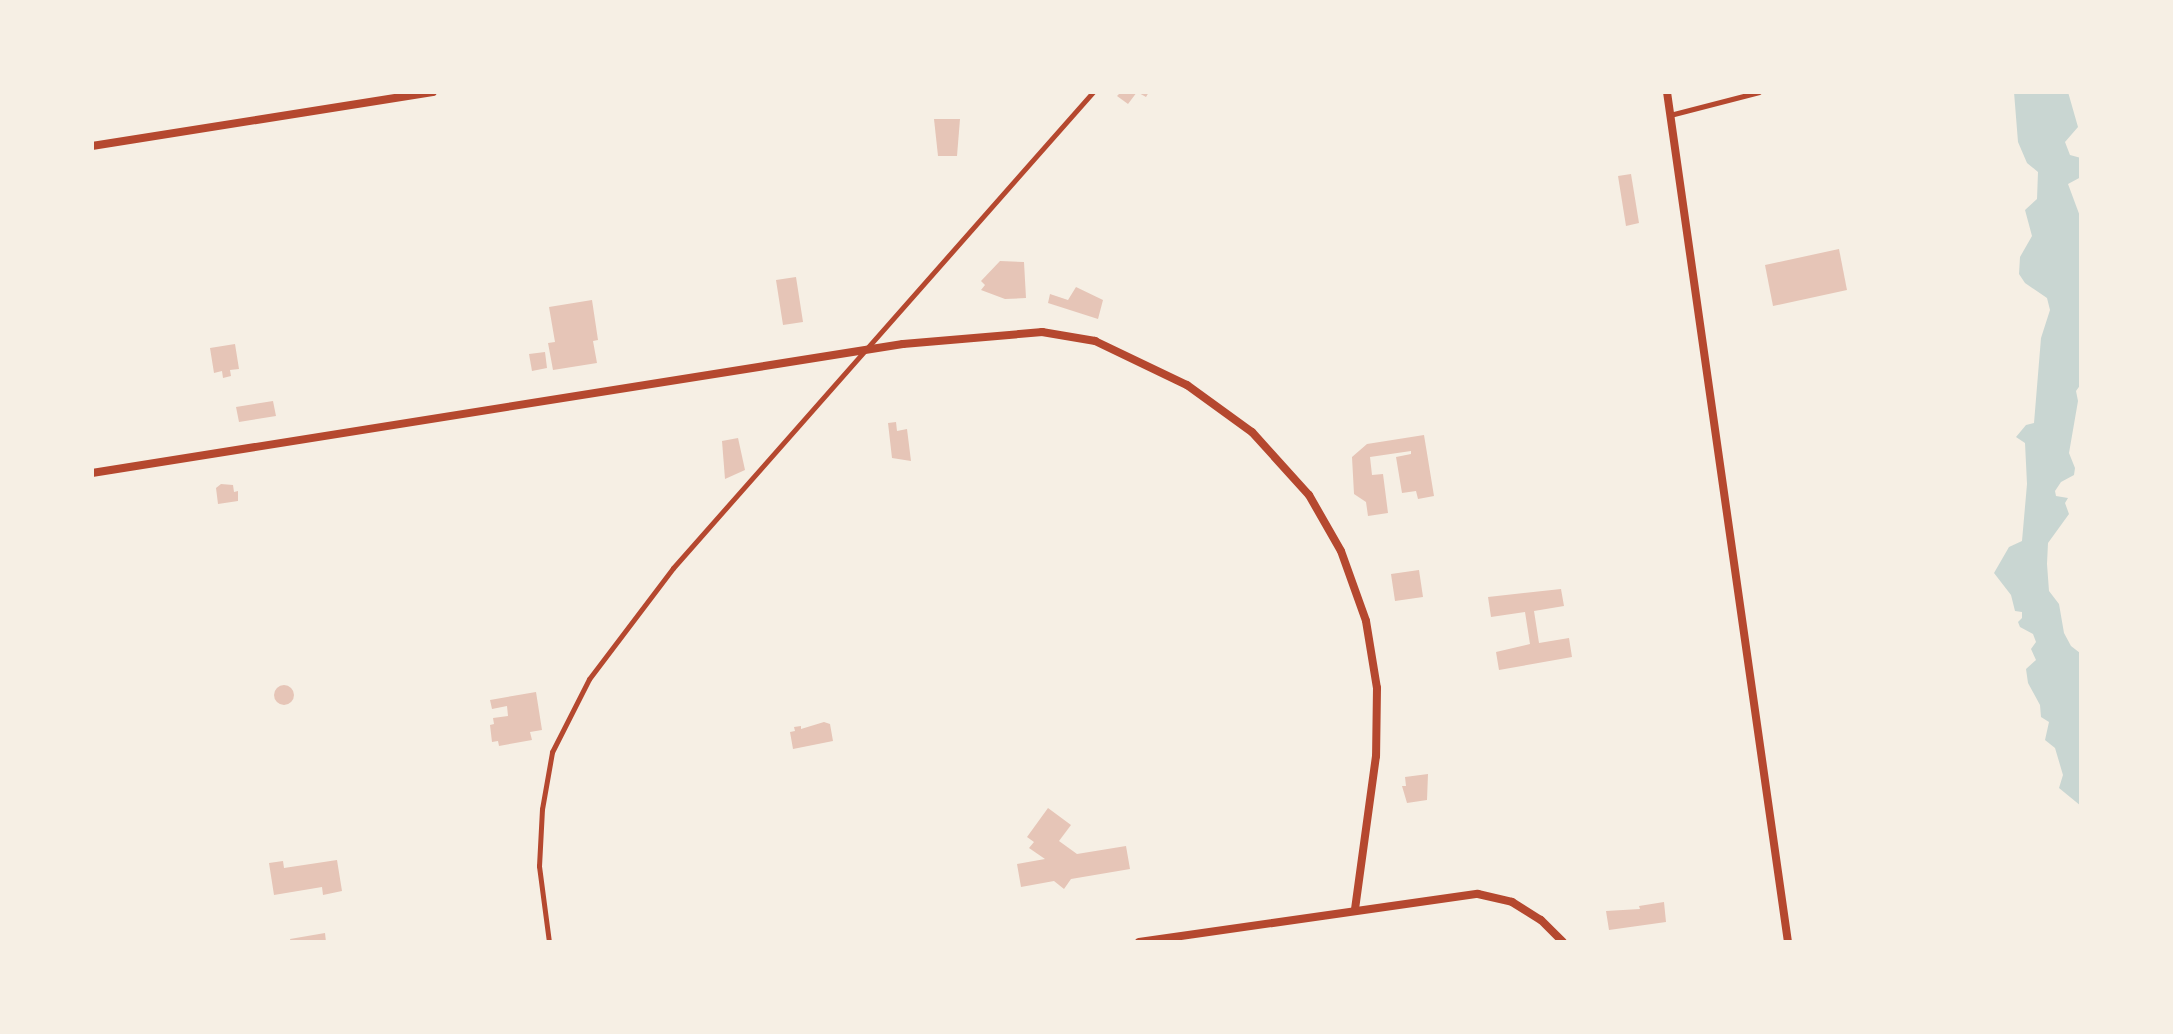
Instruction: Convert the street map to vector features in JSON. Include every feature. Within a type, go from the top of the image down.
[{"type":"main road","points":[[92,146],[433,92]]},
{"type":"main road","points":[[1667,92],[1788,942]]},
{"type":"main road","points":[[92,473],[869,349],[1022,332],[1058,333],[1095,341],[1148,364],[1212,401],[1279,458],[1309,495],[1341,551],[1362,604],[1373,656],[1378,708],[1376,756],[1355,909]]},
{"type":"main road","points":[[1139,942],[1455,895],[1495,896],[1528,911],[1563,942]]},
{"type":"street","points":[[549,942],[539,866],[542,809],[552,752],[575,703],[625,628],[668,574],[1093,92]]},
{"type":"street","points":[[1670,115],[1759,92]]},
{"type":"shaded area","points":[[2014,92],[2068,92],[2078,127],[2065,142],[2070,155],[2081,158],[2081,177],[2068,184],[2081,219],[2081,384],[2076,391],[2078,401],[2069,453],[2075,468],[2074,475],[2061,482],[2055,491],[2056,496],[2068,498],[2065,503],[2069,514],[2048,543],[2047,564],[2049,591],[2059,604],[2064,633],[2071,646],[2080,653],[2081,806],[2059,788],[2063,775],[2055,748],[2045,740],[2049,722],[2041,717],[2040,705],[2028,683],[2026,669],[2036,660],[2031,649],[2036,642],[2033,634],[2020,627],[2018,622],[2022,612],[2015,611],[2011,595],[1994,573],[2009,547],[2022,541],[2027,484],[2025,443],[2016,437],[2026,425],[2034,423],[2041,338],[2050,310],[2047,298],[2025,283],[2019,274],[2020,257],[2032,236],[2025,210],[2037,199],[2038,172],[2027,163],[2018,142]]},
{"type":"building","points":[[1121,92],[1137,92],[1128,104],[1117,96]]},
{"type":"building","points":[[934,119],[960,119],[957,156],[938,156]]},
{"type":"building","points":[[1631,174],[1639,223],[1626,226],[1618,176]]},
{"type":"building","points":[[1839,249],[1847,290],[1773,306],[1765,265]]},
{"type":"building","points":[[1000,261],[1024,262],[1026,298],[1005,299],[981,290],[985,285],[981,281]]},
{"type":"building","points":[[796,277],[803,322],[783,325],[776,280]]},
{"type":"building","points":[[1076,287],[1103,300],[1098,319],[1048,303],[1050,294],[1068,300]]},
{"type":"building","points":[[592,300],[598,340],[593,341],[597,363],[553,370],[548,343],[555,342],[549,307]]},
{"type":"building","points":[[235,344],[239,369],[230,370],[231,376],[223,378],[222,371],[214,373],[210,348]]},
{"type":"building","points":[[545,352],[547,368],[532,371],[529,354]]},
{"type":"building","points":[[273,401],[276,416],[239,422],[236,407]]},
{"type":"building","points":[[896,422],[897,431],[907,429],[911,461],[892,458],[888,423]]},
{"type":"building","points":[[1424,435],[1434,496],[1418,499],[1416,491],[1402,493],[1396,457],[1411,454],[1411,451],[1370,457],[1372,475],[1383,474],[1388,513],[1368,516],[1366,502],[1354,494],[1352,457],[1367,444]]},
{"type":"building","points":[[738,438],[745,470],[725,479],[722,441]]},
{"type":"building","points":[[221,484],[233,485],[234,492],[238,491],[238,501],[218,504],[216,488]]},
{"type":"building","points":[[1419,570],[1423,597],[1395,601],[1391,574]]},
{"type":"building","points":[[1561,589],[1564,606],[1534,611],[1539,643],[1569,638],[1572,657],[1499,670],[1496,652],[1530,644],[1525,612],[1491,617],[1488,597]]},
{"type":"building","points":[[284,685],[291,688],[294,695],[291,702],[284,705],[277,702],[274,695],[277,688]]},
{"type":"building","points":[[536,692],[542,730],[530,732],[532,740],[499,746],[498,741],[492,742],[490,725],[494,724],[493,718],[508,716],[507,706],[492,709],[490,700]]},
{"type":"building","points":[[824,722],[830,724],[833,741],[793,749],[790,732],[795,731],[794,727],[801,726],[801,729]]},
{"type":"building","points":[[1428,774],[1427,800],[1407,803],[1402,786],[1406,786],[1405,777]]},
{"type":"building","points":[[1048,808],[1071,825],[1059,841],[1077,854],[1126,846],[1130,869],[1071,879],[1064,889],[1054,881],[1021,887],[1017,864],[1045,859],[1029,848],[1034,842],[1027,837]]},
{"type":"building","points":[[337,860],[342,891],[323,895],[322,887],[274,895],[269,863],[283,861],[284,868]]},
{"type":"building","points":[[1664,902],[1666,922],[1609,930],[1606,911],[1640,909],[1639,906]]},
{"type":"building","points":[[325,933],[326,942],[291,942],[290,939]]}]
